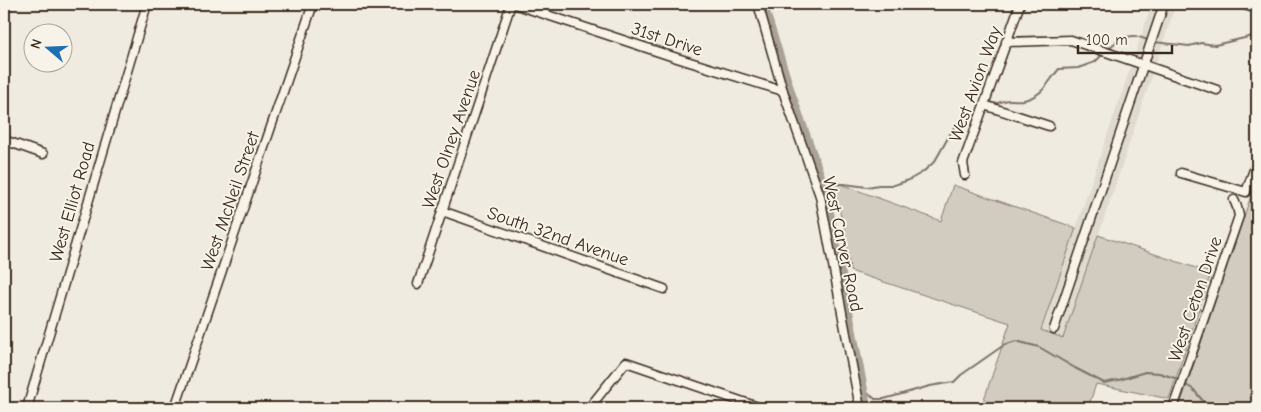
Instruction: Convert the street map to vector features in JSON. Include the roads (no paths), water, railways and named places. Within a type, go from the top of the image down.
[{"type":"street","name":"West Elliot Road","points":[[27,408],[147,4]]},
{"type":"street","name":"West McNeil Street","points":[[175,408],[314,4]]},
{"type":"street","name":"31st Drive","points":[[513,4],[783,91]]},
{"type":"street","name":"West Olney Avenue","points":[[418,284],[513,4]]},
{"type":"street","name":"West Carver Road","points":[[758,4],[783,91],[820,196],[860,408]]},
{"type":"street","name":"West Avion Way","points":[[964,175],[963,163],[1020,4]]},
{"type":"street","points":[[1054,329],[1164,4]]},
{"type":"street","points":[[1242,4],[1257,9]]},
{"type":"street","points":[[1006,42],[1071,40],[1216,90]]},
{"type":"street","points":[[984,105],[1050,126]]},
{"type":"street","points":[[4,140],[43,154]]},
{"type":"street","points":[[1182,173],[1246,192],[1257,161]]},
{"type":"street","name":"West Ceton Drive","points":[[1173,408],[1239,216],[1234,200]]},
{"type":"street","name":"South 32nd Avenue","points":[[442,211],[664,289]]},
{"type":"street","points":[[589,408],[626,362],[761,408]]},
{"type":"waterway","points":[[764,4],[793,96],[826,189],[868,408]]},
{"type":"waterway","points":[[1154,42],[1189,46],[1201,43],[1215,45],[1257,35]]},
{"type":"waterway","points":[[1107,50],[1119,40],[1130,36],[1137,36],[1150,41]]},
{"type":"waterway","points":[[993,104],[1006,100],[1031,98],[1041,92],[1059,69],[1078,68],[1095,62],[1104,53]]},
{"type":"waterway","points":[[824,184],[867,187],[894,185],[909,180],[923,172],[935,161],[953,129],[962,119],[974,116],[978,111]]},
{"type":"waterway","points":[[865,394],[869,394],[875,399],[884,399],[930,386],[954,382],[1004,345],[1016,341],[1039,347],[1104,383],[1145,372],[1159,373],[1175,378],[1180,382]]},
{"type":"waterway","points":[[1184,384],[1193,389],[1209,408]]}]
